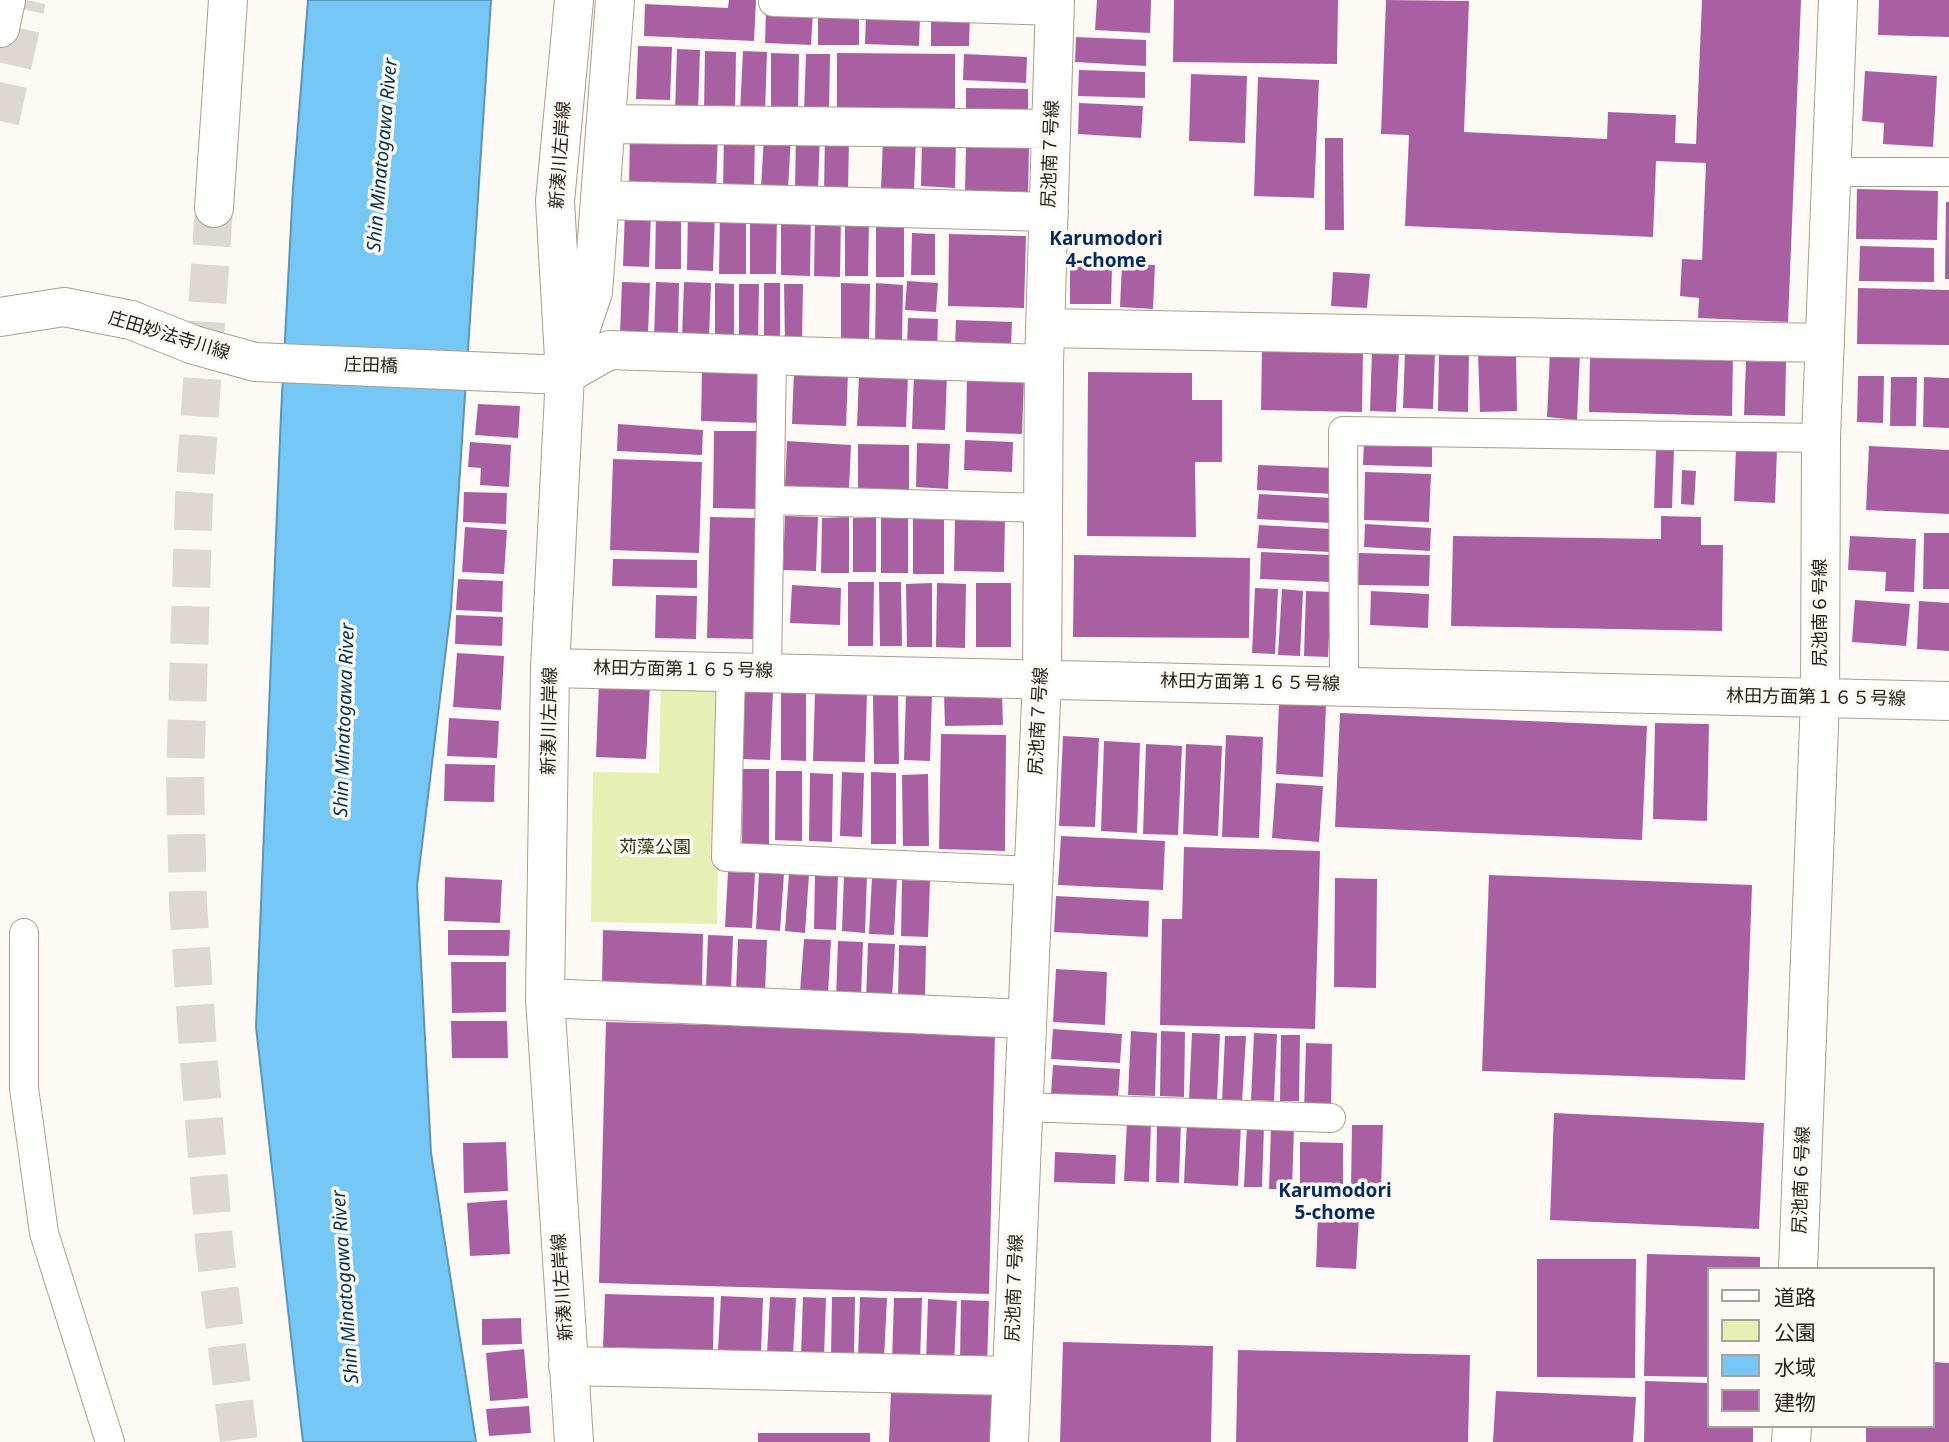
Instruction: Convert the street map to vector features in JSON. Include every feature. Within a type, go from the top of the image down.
[{"type":"main road","points":[[0,28],[6,0]]},
{"type":"main road","points":[[215,208],[229,0]]},
{"type":"main road","name":"新湊川左岸線","points":[[574,0],[555,201],[565,375],[550,668],[545,998],[575,1442]]},
{"type":"main road","points":[[565,375],[593,292],[615,0]]},
{"type":"main road","name":"尻池南６号線","points":[[1798,1267],[1820,699],[1821,438],[1838,0]]},
{"type":"main road","name":"尻池南７号線","points":[[1009,1442],[1042,679],[1045,346],[1055,6]]},
{"type":"main road","points":[[606,124],[1051,129]]},
{"type":"main road","points":[[601,200],[1049,212]]},
{"type":"main road","name":"庄田妙法寺川線","points":[[0,317],[64,307],[131,320],[194,345],[256,362]]},
{"type":"main road","points":[[565,375],[609,350],[772,356],[1045,346],[1825,344]]},
{"type":"main road","name":"庄田橋","points":[[256,362],[565,375]]},
{"type":"main road","name":"林田方面第１６５号線","points":[[550,668],[1949,701]]},
{"type":"main road","points":[[545,998],[1026,1019]]},
{"type":"main road","points":[[568,1366],[1011,1376]]},
{"type":"lane","points":[[773,2],[1055,6]]},
{"type":"lane","points":[[1832,172],[1949,172]]},
{"type":"lane","points":[[772,356],[770,500],[726,857],[1032,871]]},
{"type":"lane","points":[[1344,685],[1343,431],[1821,438]]},
{"type":"lane","points":[[770,500],[1042,508]]},
{"type":"lane","points":[[24,933],[24,1088],[44,1233],[110,1442]]},
{"type":"lane","points":[[1023,1107],[1331,1118]]},
{"type":"green space","name":"苅藻公園","points":[[661,682],[720,683],[717,924],[591,922],[593,772],[659,773]]},
{"type":"water","name":"Shin Minatogawa River","points":[[308,0],[491,0],[451,608],[417,886],[431,1153],[476,1442],[303,1442],[256,1027],[281,414],[293,188]]},
{"type":"building","points":[[729,0],[756,0],[754,41],[644,36],[645,4],[728,8]]},
{"type":"building","points":[[1097,0],[1151,0],[1150,33],[1095,30]]},
{"type":"building","points":[[1174,0],[1338,0],[1337,64],[1173,62]]},
{"type":"building","points":[[1386,0],[1469,1],[1464,132],[1607,139],[1608,112],[1676,115],[1675,143],[1696,144],[1702,0],[1801,0],[1788,322],[1698,318],[1699,298],[1680,296],[1682,259],[1702,260],[1706,163],[1656,161],[1653,237],[1405,226],[1409,135],[1381,134]]},
{"type":"building","points":[[1879,0],[1949,0],[1949,37],[1878,35]]},
{"type":"building","points":[[766,10],[813,12],[811,45],[765,43]]},
{"type":"building","points":[[818,13],[859,14],[859,45],[818,45]]},
{"type":"building","points":[[931,13],[970,13],[969,46],[931,46]]},
{"type":"building","points":[[866,14],[920,16],[919,46],[865,44]]},
{"type":"building","points":[[1076,37],[1146,40],[1146,66],[1075,62]]},
{"type":"building","points":[[638,46],[672,47],[670,100],[636,99]]},
{"type":"building","points":[[677,49],[700,50],[698,112],[675,111]]},
{"type":"building","points":[[705,51],[736,52],[735,112],[704,111]]},
{"type":"building","points":[[743,51],[767,52],[765,113],[740,112]]},
{"type":"building","points":[[771,53],[799,54],[798,111],[771,111]]},
{"type":"building","points":[[837,53],[955,54],[955,113],[837,112]]},
{"type":"building","points":[[806,54],[830,54],[829,112],[804,111]]},
{"type":"building","points":[[964,54],[1027,57],[1026,83],[963,80]]},
{"type":"building","points":[[1079,70],[1145,72],[1145,98],[1078,96]]},
{"type":"building","points":[[1865,71],[1937,76],[1933,147],[1883,144],[1884,123],[1862,121]]},
{"type":"building","points":[[1191,74],[1247,76],[1245,143],[1189,141]]},
{"type":"building","points":[[1258,77],[1319,80],[1314,198],[1254,196]]},
{"type":"building","points":[[966,88],[1028,89],[1028,115],[966,114]]},
{"type":"building","points":[[1079,103],[1143,106],[1141,138],[1078,134]]},
{"type":"building","points":[[630,131],[718,134],[716,192],[629,189]]},
{"type":"building","points":[[724,134],[755,135],[754,190],[723,189]]},
{"type":"building","points":[[796,134],[820,134],[818,190],[795,189]]},
{"type":"building","points":[[825,135],[849,136],[848,192],[824,191]]},
{"type":"building","points":[[764,136],[791,137],[788,189],[761,188]]},
{"type":"building","points":[[883,138],[916,138],[914,191],[881,190]]},
{"type":"building","points":[[1325,138],[1343,138],[1344,230],[1325,230]]},
{"type":"building","points":[[922,139],[956,141],[955,188],[921,186]]},
{"type":"building","points":[[966,146],[1029,147],[1028,193],[965,192]]},
{"type":"building","points":[[1857,189],[1938,191],[1937,240],[1856,239]]},
{"type":"building","points":[[1946,202],[1949,202],[1949,279],[1945,279]]},
{"type":"building","points":[[688,210],[715,211],[713,271],[687,270]]},
{"type":"building","points":[[625,211],[651,212],[649,267],[623,266]]},
{"type":"building","points":[[656,211],[681,211],[681,269],[655,269]]},
{"type":"building","points":[[720,212],[746,212],[746,274],[719,274]]},
{"type":"building","points":[[781,213],[811,213],[810,276],[781,275]]},
{"type":"building","points":[[750,214],[777,214],[776,274],[750,274]]},
{"type":"building","points":[[815,215],[841,216],[840,277],[814,276]]},
{"type":"building","points":[[845,219],[869,220],[868,276],[845,276]]},
{"type":"building","points":[[876,219],[904,219],[904,277],[876,277]]},
{"type":"building","points":[[912,233],[935,234],[935,275],[911,275]]},
{"type":"building","points":[[949,234],[1026,236],[1024,308],[948,306]]},
{"type":"building","points":[[1860,246],[1934,248],[1934,282],[1859,281]]},
{"type":"building","points":[[1122,264],[1155,265],[1153,309],[1120,307]]},
{"type":"building","points":[[1070,266],[1112,267],[1111,304],[1070,304]]},
{"type":"building","points":[[1333,272],[1370,274],[1367,308],[1331,306]]},
{"type":"building","points":[[907,281],[938,283],[936,312],[905,310]]},
{"type":"building","points":[[622,282],[650,283],[648,334],[620,333]]},
{"type":"building","points":[[656,282],[679,283],[678,336],[654,336]]},
{"type":"building","points":[[684,282],[711,283],[709,338],[682,337]]},
{"type":"building","points":[[715,283],[734,284],[734,339],[715,339]]},
{"type":"building","points":[[764,283],[780,283],[780,341],[764,341]]},
{"type":"building","points":[[841,283],[870,284],[869,344],[841,344]]},
{"type":"building","points":[[876,283],[903,285],[902,345],[875,344]]},
{"type":"building","points":[[739,284],[759,284],[758,341],[739,340]]},
{"type":"building","points":[[784,284],[803,284],[802,342],[785,342]]},
{"type":"building","points":[[1858,288],[1949,290],[1949,345],[1857,344]]},
{"type":"building","points":[[908,318],[938,319],[937,350],[907,348]]},
{"type":"building","points":[[956,320],[1012,322],[1011,347],[955,346]]},
{"type":"building","points":[[1262,347],[1363,349],[1362,412],[1261,410]]},
{"type":"building","points":[[1372,350],[1399,351],[1396,412],[1370,411]]},
{"type":"building","points":[[1439,351],[1469,352],[1468,412],[1438,411]]},
{"type":"building","points":[[1516,351],[1517,411],[1480,412],[1478,353]]},
{"type":"building","points":[[1405,352],[1435,353],[1433,409],[1403,408]]},
{"type":"building","points":[[1550,352],[1580,353],[1577,420],[1547,417]]},
{"type":"building","points":[[1590,355],[1733,358],[1732,416],[1589,412]]},
{"type":"building","points":[[1746,361],[1786,362],[1785,416],[1744,415]]},
{"type":"building","points":[[794,370],[848,373],[846,426],[792,424]]},
{"type":"building","points":[[702,371],[763,373],[762,423],[701,421]]},
{"type":"building","points":[[1088,372],[1192,373],[1192,400],[1222,400],[1222,462],[1195,462],[1196,537],[1087,536]]},
{"type":"building","points":[[859,373],[908,375],[906,427],[857,426]]},
{"type":"building","points":[[914,373],[947,374],[945,430],[912,429]]},
{"type":"building","points":[[967,375],[1024,377],[1022,434],[966,432]]},
{"type":"building","points":[[1858,376],[1884,376],[1883,423],[1857,422]]},
{"type":"building","points":[[1891,377],[1917,377],[1916,426],[1890,426]]},
{"type":"building","points":[[1924,377],[1949,378],[1949,428],[1923,427]]},
{"type":"building","points":[[478,404],[520,406],[518,438],[475,435]]},
{"type":"building","points":[[618,424],[703,430],[702,455],[617,451]]},
{"type":"building","points":[[714,431],[759,431],[758,509],[713,508]]},
{"type":"building","points":[[1364,439],[1432,441],[1432,467],[1363,465]]},
{"type":"building","points":[[965,440],[1013,442],[1012,472],[964,470]]},
{"type":"building","points":[[787,441],[851,445],[849,488],[785,486]]},
{"type":"building","points":[[470,442],[511,445],[509,487],[480,485],[481,468],[468,467]]},
{"type":"building","points":[[917,443],[950,444],[948,489],[916,487]]},
{"type":"building","points":[[858,444],[909,445],[909,492],[858,491]]},
{"type":"building","points":[[1869,446],[1949,450],[1949,514],[1866,510]]},
{"type":"building","points":[[1736,447],[1777,449],[1775,503],[1734,501]]},
{"type":"building","points":[[1656,450],[1674,450],[1672,508],[1654,508]]},
{"type":"building","points":[[613,459],[702,462],[699,553],[610,550]]},
{"type":"building","points":[[1258,465],[1335,468],[1334,494],[1257,490]]},
{"type":"building","points":[[1682,470],[1696,471],[1694,505],[1681,504]]},
{"type":"building","points":[[1365,472],[1431,474],[1429,522],[1364,520]]},
{"type":"building","points":[[464,492],[507,493],[506,524],[463,522]]},
{"type":"building","points":[[1259,494],[1333,498],[1332,523],[1257,519]]},
{"type":"building","points":[[955,515],[1005,517],[1004,572],[954,571]]},
{"type":"building","points":[[785,516],[818,517],[816,571],[783,570]]},
{"type":"building","points":[[1661,516],[1701,517],[1701,545],[1723,545],[1722,631],[1451,626],[1453,536],[1661,539]]},
{"type":"building","points":[[710,517],[756,518],[753,639],[707,638]]},
{"type":"building","points":[[849,517],[849,573],[821,573],[822,518]]},
{"type":"building","points":[[913,517],[944,518],[944,574],[913,574]]},
{"type":"building","points":[[853,518],[876,518],[876,572],[853,572]]},
{"type":"building","points":[[881,518],[908,518],[908,573],[881,573]]},
{"type":"building","points":[[1365,524],[1431,528],[1430,551],[1364,547]]},
{"type":"building","points":[[1259,525],[1331,529],[1330,552],[1257,548]]},
{"type":"building","points":[[465,527],[507,530],[504,574],[462,572]]},
{"type":"building","points":[[1924,533],[1949,533],[1949,589],[1923,589]]},
{"type":"building","points":[[1850,536],[1916,539],[1914,592],[1885,591],[1886,572],[1848,570]]},
{"type":"building","points":[[1261,552],[1331,555],[1330,582],[1260,579]]},
{"type":"building","points":[[1359,553],[1430,555],[1429,586],[1358,585]]},
{"type":"building","points":[[1074,555],[1250,558],[1249,638],[1073,637]]},
{"type":"building","points":[[613,559],[697,560],[697,588],[612,586]]},
{"type":"building","points":[[458,579],[503,581],[502,612],[456,610]]},
{"type":"building","points":[[848,582],[874,582],[873,646],[848,646]]},
{"type":"building","points":[[879,582],[901,582],[902,646],[880,646]]},
{"type":"building","points":[[932,583],[932,647],[907,647],[906,584]]},
{"type":"building","points":[[937,583],[966,584],[965,648],[936,647]]},
{"type":"building","points":[[976,583],[1011,583],[1011,647],[976,647]]},
{"type":"building","points":[[792,585],[841,588],[840,625],[790,623]]},
{"type":"building","points":[[1255,588],[1278,589],[1275,654],[1252,653]]},
{"type":"building","points":[[1282,589],[1303,591],[1300,656],[1278,655]]},
{"type":"building","points":[[1306,591],[1331,592],[1328,657],[1304,656]]},
{"type":"building","points":[[1371,591],[1429,594],[1428,628],[1370,625]]},
{"type":"building","points":[[656,595],[697,596],[696,639],[655,638]]},
{"type":"building","points":[[1855,600],[1910,604],[1906,646],[1852,642]]},
{"type":"building","points":[[1919,601],[1949,603],[1949,651],[1917,649]]},
{"type":"building","points":[[456,615],[503,617],[502,646],[455,644]]},
{"type":"building","points":[[457,653],[504,656],[501,710],[453,707]]},
{"type":"building","points":[[599,682],[650,685],[646,759],[596,757]]},
{"type":"building","points":[[743,690],[773,691],[770,760],[740,759]]},
{"type":"building","points":[[781,691],[806,691],[806,761],[781,760]]},
{"type":"building","points":[[815,692],[867,693],[865,762],[813,761]]},
{"type":"building","points":[[906,693],[932,694],[930,761],[904,760]]},
{"type":"building","points":[[1002,693],[1003,725],[945,726],[944,694]]},
{"type":"building","points":[[873,695],[898,695],[899,764],[874,764]]},
{"type":"building","points":[[1279,704],[1326,706],[1323,777],[1276,774]]},
{"type":"building","points":[[1340,713],[1647,726],[1642,840],[1335,827]]},
{"type":"building","points":[[449,718],[499,721],[497,758],[447,756]]},
{"type":"building","points":[[1655,723],[1709,724],[1707,821],[1653,819]]},
{"type":"building","points":[[941,734],[1006,735],[1005,851],[939,849]]},
{"type":"building","points":[[1226,735],[1263,737],[1259,838],[1222,837]]},
{"type":"building","points":[[1063,736],[1099,738],[1095,827],[1059,826]]},
{"type":"building","points":[[1104,741],[1140,743],[1137,833],[1101,831]]},
{"type":"building","points":[[1146,744],[1182,746],[1178,835],[1143,834]]},
{"type":"building","points":[[1186,744],[1222,746],[1218,836],[1183,834]]},
{"type":"building","points":[[445,764],[495,765],[494,802],[444,801]]},
{"type":"building","points":[[743,769],[769,769],[769,845],[742,845]]},
{"type":"building","points":[[776,771],[802,771],[802,841],[775,840]]},
{"type":"building","points":[[842,772],[864,773],[862,837],[840,836]]},
{"type":"building","points":[[871,772],[896,773],[896,844],[871,844]]},
{"type":"building","points":[[810,773],[833,774],[832,842],[809,841]]},
{"type":"building","points":[[928,774],[929,846],[903,846],[902,775]]},
{"type":"building","points":[[1276,783],[1323,786],[1319,842],[1272,838]]},
{"type":"building","points":[[1061,836],[1165,841],[1163,890],[1058,885]]},
{"type":"building","points":[[1184,847],[1320,851],[1315,1029],[1160,1025],[1162,919],[1182,919]]},
{"type":"building","points":[[728,872],[755,873],[752,928],[725,927]]},
{"type":"building","points":[[759,872],[784,873],[780,931],[756,929]]},
{"type":"building","points":[[789,873],[809,874],[805,933],[785,931]]},
{"type":"building","points":[[815,874],[838,875],[836,930],[814,929]]},
{"type":"building","points":[[844,875],[867,876],[865,933],[842,931]]},
{"type":"building","points":[[1489,875],[1752,885],[1745,1080],[1482,1071]]},
{"type":"building","points":[[445,877],[502,880],[500,923],[444,921]]},
{"type":"building","points":[[872,877],[897,878],[894,935],[869,934]]},
{"type":"building","points":[[1335,878],[1377,879],[1376,988],[1334,987]]},
{"type":"building","points":[[902,880],[930,881],[928,937],[901,936]]},
{"type":"building","points":[[1056,896],[1149,901],[1148,937],[1054,932]]},
{"type":"building","points":[[448,930],[510,930],[509,956],[448,955]]},
{"type":"building","points":[[603,930],[703,934],[702,988],[602,985]]},
{"type":"building","points":[[708,935],[733,936],[731,990],[706,989]]},
{"type":"building","points":[[738,939],[767,940],[765,993],[736,991]]},
{"type":"building","points":[[804,939],[831,940],[828,994],[800,992]]},
{"type":"building","points":[[838,941],[863,942],[861,998],[836,997]]},
{"type":"building","points":[[868,943],[895,944],[892,1000],[866,999]]},
{"type":"building","points":[[899,945],[926,946],[925,1002],[898,1001]]},
{"type":"building","points":[[451,962],[506,962],[506,1012],[452,1013]]},
{"type":"building","points":[[1056,969],[1107,972],[1105,1025],[1053,1022]]},
{"type":"building","points":[[451,1021],[507,1021],[508,1058],[452,1058]]},
{"type":"building","points":[[606,1022],[995,1033],[989,1294],[599,1283]]},
{"type":"building","points":[[1053,1029],[1122,1034],[1120,1063],[1051,1059]]},
{"type":"building","points":[[1131,1031],[1157,1033],[1155,1096],[1128,1095]]},
{"type":"building","points":[[1161,1031],[1185,1032],[1184,1097],[1160,1096]]},
{"type":"building","points":[[1192,1033],[1220,1034],[1217,1101],[1189,1100]]},
{"type":"building","points":[[1254,1033],[1277,1034],[1274,1101],[1251,1100]]},
{"type":"building","points":[[1281,1035],[1300,1035],[1299,1101],[1280,1101]]},
{"type":"building","points":[[1225,1036],[1246,1036],[1242,1103],[1222,1102]]},
{"type":"building","points":[[1306,1043],[1332,1044],[1331,1112],[1304,1111]]},
{"type":"building","points":[[1053,1065],[1120,1069],[1118,1098],[1051,1094]]},
{"type":"building","points":[[1554,1113],[1764,1123],[1759,1229],[1550,1220]]},
{"type":"building","points":[[1127,1121],[1151,1122],[1149,1182],[1124,1181]]},
{"type":"building","points":[[1187,1121],[1241,1124],[1238,1186],[1184,1183]]},
{"type":"building","points":[[1157,1122],[1181,1122],[1179,1183],[1156,1182]]},
{"type":"building","points":[[1247,1125],[1264,1125],[1262,1187],[1244,1187]]},
{"type":"building","points":[[1352,1125],[1383,1125],[1381,1189],[1351,1189]]},
{"type":"building","points":[[1271,1127],[1294,1128],[1292,1190],[1269,1189]]},
{"type":"building","points":[[506,1142],[508,1191],[464,1193],[463,1143]]},
{"type":"building","points":[[1300,1142],[1343,1143],[1343,1184],[1300,1184]]},
{"type":"building","points":[[1055,1152],[1116,1155],[1115,1184],[1054,1182]]},
{"type":"building","points":[[507,1200],[510,1254],[470,1256],[467,1203]]},
{"type":"building","points":[[1318,1214],[1359,1216],[1356,1269],[1316,1267]]},
{"type":"building","points":[[1647,1254],[1760,1257],[1760,1267],[1708,1267],[1708,1377],[1644,1376]]},
{"type":"building","points":[[1537,1259],[1636,1259],[1635,1378],[1537,1377]]},
{"type":"building","points":[[605,1294],[714,1297],[713,1350],[603,1347]]},
{"type":"building","points":[[721,1296],[763,1298],[761,1352],[718,1350]]},
{"type":"building","points":[[770,1297],[796,1298],[793,1356],[767,1355]]},
{"type":"building","points":[[803,1297],[826,1298],[824,1357],[801,1356]]},
{"type":"building","points":[[832,1297],[855,1297],[854,1357],[831,1357]]},
{"type":"building","points":[[860,1297],[887,1298],[884,1359],[858,1358]]},
{"type":"building","points":[[894,1298],[922,1298],[920,1362],[892,1361]]},
{"type":"building","points":[[928,1299],[957,1301],[954,1364],[926,1363]]},
{"type":"building","points":[[961,1300],[989,1301],[987,1365],[960,1364]]},
{"type":"building","points":[[521,1318],[522,1344],[482,1345],[482,1319]]},
{"type":"building","points":[[1063,1342],[1213,1346],[1211,1442],[1060,1442]]},
{"type":"building","points":[[524,1349],[528,1398],[490,1401],[486,1353]]},
{"type":"building","points":[[1238,1350],[1470,1355],[1468,1442],[1236,1442]]},
{"type":"building","points":[[1935,1362],[1949,1363],[1949,1442],[1866,1442],[1866,1428],[1935,1428]]},
{"type":"building","points":[[1645,1381],[1708,1383],[1708,1428],[1753,1428],[1753,1442],[1644,1442]]},
{"type":"building","points":[[891,1389],[994,1393],[992,1442],[889,1442]]},
{"type":"building","points":[[1496,1391],[1636,1397],[1633,1442],[1493,1442]]},
{"type":"building","points":[[529,1406],[531,1433],[489,1436],[486,1409]]},
{"type":"building","points":[[758,1433],[870,1433],[870,1442],[758,1442]]},
{"type":"tunnel","points":[[0,121],[27,0]]},
{"type":"tunnel","points":[[214,208],[194,498],[185,777],[188,904],[198,1050],[215,1252],[239,1442]]},
{"type":"district","name":"Karumodori 4-chome","points":[[1106,251]]},
{"type":"district","name":"Karumodori 5-chome","points":[[1335,1203]]}]
